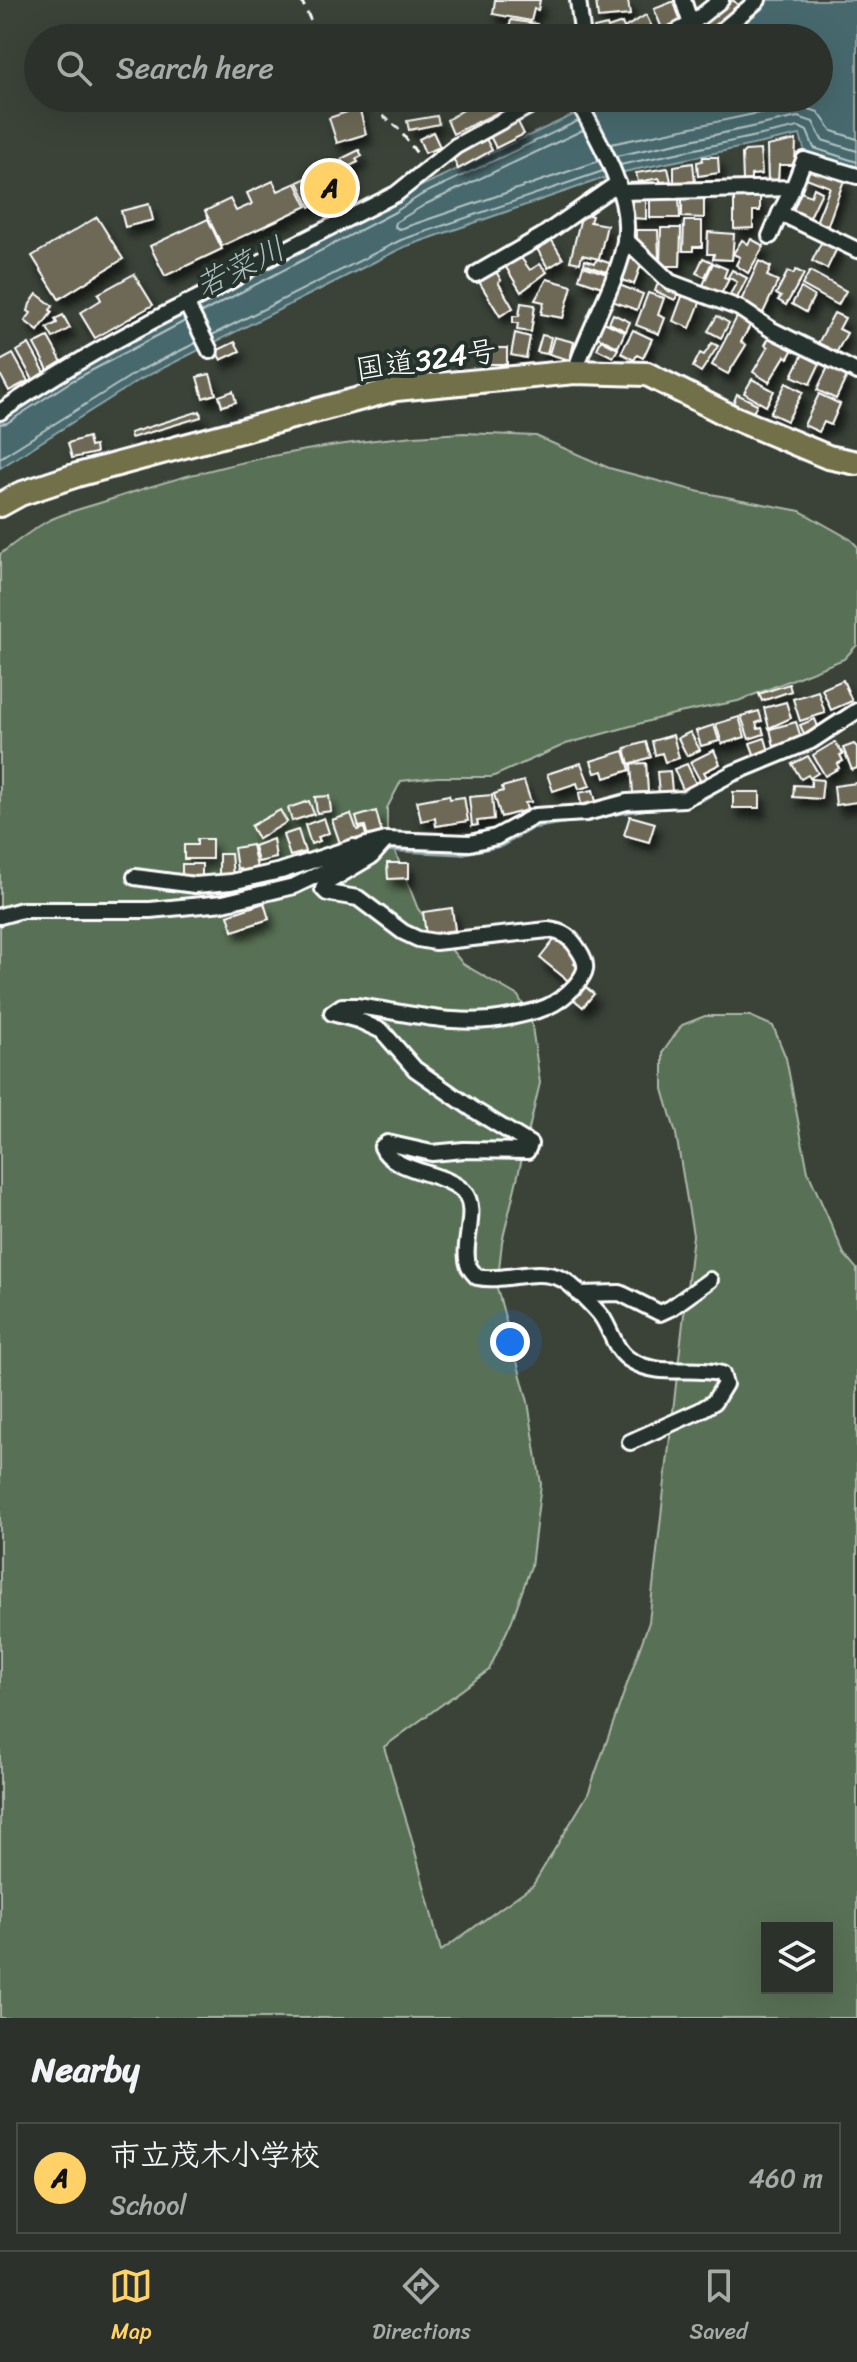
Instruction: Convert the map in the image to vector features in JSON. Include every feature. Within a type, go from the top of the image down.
[{"type":"highway","name":"国道324号","points":[[0,505],[20,494],[77,475],[396,389],[575,372],[647,374],[732,417],[828,457],[857,463]]},
{"type":"street","points":[[578,0],[581,24]]},
{"type":"street","points":[[683,0],[689,24]]},
{"type":"street","points":[[696,24],[721,0]]},
{"type":"street","points":[[730,24],[758,0]]},
{"type":"street","points":[[0,412],[47,380],[396,194],[456,146],[518,112]]},
{"type":"street","points":[[575,372],[583,344],[613,279],[625,239],[625,216],[618,185],[583,112]]},
{"type":"street","points":[[770,236],[804,160],[857,176]]},
{"type":"street","points":[[476,274],[542,236],[618,185],[793,188]]},
{"type":"street","points":[[780,213],[857,250]]},
{"type":"street","points":[[625,239],[670,282],[739,308],[772,330],[857,372]]},
{"type":"street","points":[[187,306],[210,351]]},
{"type":"street","points":[[135,877],[195,885],[231,882],[281,871],[386,840],[470,843],[496,837],[535,816],[586,813],[627,802],[684,799],[733,773],[811,741],[857,711]]},
{"type":"street","points":[[386,840],[372,856],[325,884],[323,889],[327,893],[358,898],[403,932],[418,939],[435,942],[548,930],[563,932],[574,942],[586,964],[586,973],[560,1002],[507,1018],[445,1020],[356,1006],[342,1006],[332,1013],[382,1031],[415,1069],[530,1144],[527,1151],[432,1153],[395,1143],[382,1147],[385,1153],[403,1163],[455,1184],[467,1194],[468,1265],[477,1277],[510,1278],[541,1273],[563,1279],[600,1315],[619,1352],[631,1361],[654,1370],[708,1370],[722,1374],[725,1384],[714,1402],[630,1442]]},
{"type":"street","points":[[0,916],[22,910],[150,910],[223,903],[294,886],[338,865],[363,846]]},
{"type":"street","points":[[579,1294],[620,1293],[660,1313],[710,1280]]},
{"type":"path","points":[[301,0],[312,24]]},
{"type":"path","points":[[378,112],[398,128],[428,168]]},
{"type":"green space","points":[[464,433],[536,436],[609,468],[700,492],[800,511],[857,546],[857,645],[844,659],[738,701],[674,714],[566,744],[492,777],[437,777],[401,781],[387,808],[387,831],[418,909],[463,964],[518,996],[531,1019],[540,1083],[502,1242],[497,1288],[528,1402],[541,1484],[531,1566],[512,1620],[489,1670],[384,1747],[441,1951],[533,1885],[588,1794],[649,1622],[693,1235],[676,1134],[663,1089],[663,1052],[682,1025],[705,1016],[750,1016],[773,1026],[786,1058],[808,1172],[844,1254],[857,1269],[857,2018],[0,2018],[0,554],[34,529],[61,515],[152,486],[240,463],[374,440]]},
{"type":"water","points":[[763,0],[857,0],[857,170],[806,155],[800,135],[619,173],[404,247],[141,379],[0,468],[0,418],[66,375],[417,188],[579,112],[833,112],[833,24],[733,24]]},
{"type":"building","points":[[495,0],[540,0],[531,21],[493,14]]},
{"type":"building","points":[[596,0],[628,0],[630,15],[598,18]]},
{"type":"building","points":[[677,0],[686,21],[660,24],[654,9]]},
{"type":"building","points":[[733,0],[741,8],[720,24],[704,24]]},
{"type":"building","points":[[646,15],[650,24],[631,24]]},
{"type":"building","points":[[511,20],[537,24],[510,24]]},
{"type":"building","points":[[347,112],[360,112],[366,134],[337,143],[329,118]]},
{"type":"building","points":[[460,112],[499,112],[453,134],[447,120]]},
{"type":"building","points":[[437,116],[439,124],[409,130],[407,121]]},
{"type":"building","points":[[518,122],[524,134],[496,148],[490,136]]},
{"type":"building","points":[[433,132],[440,147],[425,153],[419,139]]},
{"type":"building","points":[[486,139],[492,150],[458,169],[453,158]]},
{"type":"building","points":[[796,140],[795,165],[779,165],[778,181],[768,181],[767,146]]},
{"type":"building","points":[[359,150],[362,156],[356,159],[358,162],[346,168],[341,159]]},
{"type":"building","points":[[760,150],[762,174],[751,175],[751,181],[743,181],[742,154]]},
{"type":"building","points":[[703,157],[718,157],[719,173],[698,176],[697,162],[702,161]]},
{"type":"building","points":[[693,163],[695,183],[674,184],[674,166]]},
{"type":"building","points":[[321,168],[324,174],[319,176],[330,197],[310,207],[298,182]]},
{"type":"building","points":[[668,168],[671,181],[661,182],[659,178],[638,182],[636,173]]},
{"type":"building","points":[[810,168],[844,180],[826,230],[815,225],[830,187],[806,178]]},
{"type":"building","points":[[273,181],[278,191],[296,183],[307,206],[222,246],[205,211],[230,199],[236,211],[252,204],[247,193]]},
{"type":"building","points":[[814,188],[822,192],[809,219],[792,213],[801,192],[811,196]]},
{"type":"building","points":[[650,195],[679,195],[680,218],[650,218]]},
{"type":"building","points":[[682,195],[704,195],[704,218],[682,217]]},
{"type":"building","points":[[760,195],[760,211],[753,211],[753,228],[734,229],[734,196]]},
{"type":"building","points":[[632,196],[646,197],[646,219],[633,218]]},
{"type":"building","points":[[149,204],[153,220],[125,227],[121,211]]},
{"type":"building","points":[[582,213],[592,216],[590,222],[607,225],[599,259],[582,255],[580,263],[570,261]]},
{"type":"building","points":[[97,217],[123,259],[59,299],[32,256]]},
{"type":"building","points":[[208,219],[222,249],[165,276],[150,246]]},
{"type":"building","points":[[684,221],[702,221],[702,247],[683,251]]},
{"type":"building","points":[[661,228],[681,228],[680,266],[660,266]]},
{"type":"building","points":[[637,230],[658,230],[659,259],[651,259],[651,251],[646,251],[646,247],[642,247],[637,240]]},
{"type":"building","points":[[708,232],[734,234],[732,260],[713,259],[714,254],[707,254]]},
{"type":"building","points":[[551,239],[563,259],[548,268],[536,247]]},
{"type":"building","points":[[751,239],[764,246],[748,273],[736,265],[740,257],[733,254],[742,240],[748,244]]},
{"type":"building","points":[[823,239],[838,246],[827,269],[812,261]]},
{"type":"building","points":[[627,251],[642,262],[634,284],[618,279]]},
{"type":"building","points":[[519,255],[530,270],[540,264],[547,272],[521,292],[504,264]]},
{"type":"building","points":[[703,258],[712,262],[705,277],[696,273]]},
{"type":"building","points":[[597,259],[612,264],[609,273],[584,264],[585,260],[595,263]]},
{"type":"building","points":[[759,261],[771,267],[767,276],[778,281],[763,313],[740,303]]},
{"type":"building","points":[[713,263],[727,269],[724,277],[729,279],[721,294],[703,285]]},
{"type":"building","points":[[583,266],[607,274],[602,287],[579,279]]},
{"type":"building","points":[[495,270],[501,280],[498,282],[513,308],[500,316],[478,280]]},
{"type":"building","points":[[732,270],[747,278],[735,302],[728,298],[737,282],[728,277]]},
{"type":"building","points":[[796,270],[804,274],[786,305],[778,300],[781,297],[776,294],[788,271],[793,274]]},
{"type":"building","points":[[810,271],[846,291],[838,305],[802,285]]},
{"type":"building","points":[[134,274],[153,305],[95,338],[80,313],[101,300],[98,294]]},
{"type":"building","points":[[547,279],[572,286],[563,318],[541,314],[544,302],[535,300]]},
{"type":"building","points":[[659,280],[680,289],[675,300],[655,291]]},
{"type":"building","points":[[619,285],[643,294],[637,310],[612,301]]},
{"type":"building","points":[[801,288],[814,296],[806,312],[792,304]]},
{"type":"building","points":[[648,293],[664,298],[658,315],[665,318],[659,334],[636,325]]},
{"type":"building","points":[[37,294],[53,306],[38,331],[25,321]]},
{"type":"building","points":[[683,294],[701,300],[690,328],[673,321]]},
{"type":"building","points":[[521,303],[535,305],[531,332],[517,330],[518,323],[513,323],[513,316],[519,316]]},
{"type":"building","points":[[834,313],[845,318],[839,329],[847,333],[834,357],[816,347]]},
{"type":"building","points":[[613,314],[630,322],[626,331],[609,323]]},
{"type":"building","points":[[63,315],[70,328],[53,338],[47,328],[57,323],[55,319]]},
{"type":"building","points":[[738,315],[752,322],[741,342],[746,345],[728,374],[712,365]]},
{"type":"building","points":[[717,316],[729,323],[721,338],[708,331]]},
{"type":"building","points":[[602,321],[625,332],[618,347],[595,336]]},
{"type":"building","points":[[633,330],[652,339],[643,358],[637,355],[634,360],[621,353]]},
{"type":"building","points":[[515,333],[530,337],[526,358],[511,355]]},
{"type":"building","points":[[771,334],[794,347],[769,382],[753,372],[768,347],[765,345]]},
{"type":"building","points":[[542,335],[551,337],[547,354],[537,352]]},
{"type":"building","points":[[48,337],[62,362],[48,370],[34,344]]},
{"type":"building","points":[[554,337],[574,342],[570,360],[549,354]]},
{"type":"building","points":[[601,340],[618,349],[613,357],[597,349]]},
{"type":"building","points":[[235,342],[240,351],[221,360],[216,351]]},
{"type":"building","points":[[712,343],[718,346],[701,372],[693,367],[700,353],[704,355]]},
{"type":"building","points":[[29,344],[45,373],[33,380],[17,351]]},
{"type":"building","points":[[486,348],[507,348],[507,364],[486,364]]},
{"type":"building","points":[[13,354],[28,381],[9,391],[0,374],[0,361]]},
{"type":"building","points":[[803,354],[820,363],[810,384],[792,376]]},
{"type":"building","points":[[828,367],[847,376],[836,399],[817,390]]},
{"type":"building","points":[[210,374],[216,394],[203,398],[197,377]]},
{"type":"building","points":[[752,379],[774,391],[766,406],[744,393]]},
{"type":"building","points":[[786,383],[803,392],[787,421],[770,413]]},
{"type":"building","points":[[233,391],[236,402],[222,406],[219,396]]},
{"type":"building","points":[[737,394],[757,404],[753,413],[733,404]]},
{"type":"building","points":[[819,394],[840,404],[831,425],[824,422],[819,432],[804,425]]},
{"type":"building","points":[[200,411],[201,417],[131,438],[130,433]]},
{"type":"building","points":[[88,437],[90,447],[95,446],[96,453],[72,458],[68,443]]},
{"type":"building","points":[[843,680],[852,701],[831,710],[822,689]]},
{"type":"building","points":[[789,684],[791,691],[762,701],[759,694]]},
{"type":"building","points":[[818,691],[825,713],[800,721],[793,699]]},
{"type":"building","points":[[786,702],[791,718],[769,728],[764,708]]},
{"type":"building","points":[[759,711],[762,721],[756,723],[764,734],[749,739],[741,716]]},
{"type":"building","points":[[739,717],[745,737],[722,744],[716,724]]},
{"type":"building","points":[[815,719],[820,732],[806,738],[800,725]]},
{"type":"building","points":[[796,722],[802,741],[797,742],[796,738],[787,741],[788,747],[775,750],[770,729]]},
{"type":"building","points":[[714,725],[719,741],[701,746],[696,731]]},
{"type":"building","points":[[690,732],[700,750],[687,756],[678,738]]},
{"type":"building","points":[[673,735],[679,758],[665,762],[662,753],[655,755],[652,741]]},
{"type":"building","points":[[765,738],[770,755],[756,759],[750,743]]},
{"type":"building","points":[[646,742],[651,757],[629,764],[625,748]]},
{"type":"building","points":[[835,742],[843,754],[840,755],[843,761],[837,764],[839,768],[825,776],[813,755]]},
{"type":"building","points":[[854,744],[857,747],[857,768],[852,770],[843,748]]},
{"type":"building","points":[[714,750],[720,764],[704,772],[708,779],[701,782],[690,762]]},
{"type":"building","points":[[624,751],[630,770],[605,778],[603,771],[595,773],[591,761]]},
{"type":"building","points":[[808,756],[818,773],[801,779],[792,764]]},
{"type":"building","points":[[581,763],[590,786],[579,789],[577,783],[553,791],[547,774]]},
{"type":"building","points":[[646,763],[648,792],[633,793],[631,764]]},
{"type":"building","points":[[687,764],[698,788],[685,794],[674,769]]},
{"type":"building","points":[[670,771],[672,791],[659,792],[657,772]]},
{"type":"building","points":[[811,779],[823,780],[821,799],[793,797],[794,785],[811,786]]},
{"type":"building","points":[[524,781],[531,802],[525,803],[527,810],[501,817],[494,794],[503,791],[502,787]]},
{"type":"building","points":[[857,783],[857,802],[836,805],[834,786]]},
{"type":"building","points":[[593,790],[596,802],[581,805],[579,793]]},
{"type":"building","points":[[733,792],[760,792],[760,808],[733,808]]},
{"type":"building","points":[[449,795],[450,799],[464,797],[468,821],[436,826],[435,818],[421,821],[417,801]]},
{"type":"building","points":[[492,795],[494,819],[477,821],[478,825],[472,826],[469,797]]},
{"type":"building","points":[[329,796],[331,811],[317,813],[315,797]]},
{"type":"building","points":[[309,801],[314,814],[292,821],[288,808]]},
{"type":"building","points":[[280,810],[287,822],[258,839],[251,826]]},
{"type":"building","points":[[376,811],[382,834],[368,837],[365,826],[359,827],[356,817]]},
{"type":"building","points":[[351,814],[357,830],[364,828],[367,839],[341,846],[332,820]]},
{"type":"building","points":[[630,816],[655,823],[649,842],[624,835]]},
{"type":"building","points":[[324,818],[329,833],[311,844],[305,825]]},
{"type":"building","points":[[298,830],[305,852],[290,856],[283,835]]},
{"type":"building","points":[[197,839],[212,839],[212,859],[184,859],[184,845],[197,845]]},
{"type":"building","points":[[273,839],[276,858],[258,862],[254,846]]},
{"type":"building","points":[[252,845],[258,872],[242,875],[240,868],[237,869],[234,848]]},
{"type":"building","points":[[219,854],[231,854],[233,877],[219,877]]},
{"type":"building","points":[[387,863],[409,863],[409,878],[388,879]]},
{"type":"building","points":[[182,864],[202,864],[202,879],[182,879]]},
{"type":"building","points":[[264,903],[269,919],[233,931],[228,915]]},
{"type":"building","points":[[452,908],[455,930],[426,935],[423,912]]},
{"type":"building","points":[[555,939],[579,958],[574,964],[581,970],[571,983],[540,958]]},
{"type":"building","points":[[583,985],[594,994],[583,1007],[572,998]]},
{"type":"waterway","points":[[692,802],[816,747],[837,732]]},
{"type":"waterway","points":[[380,849],[460,853],[501,845],[532,827],[654,807]]},
{"type":"place","name":"市立茂木小学校","points":[[330,188]]},
{"type":"water label","name":"若菜川","points":[[240,267]]}]
